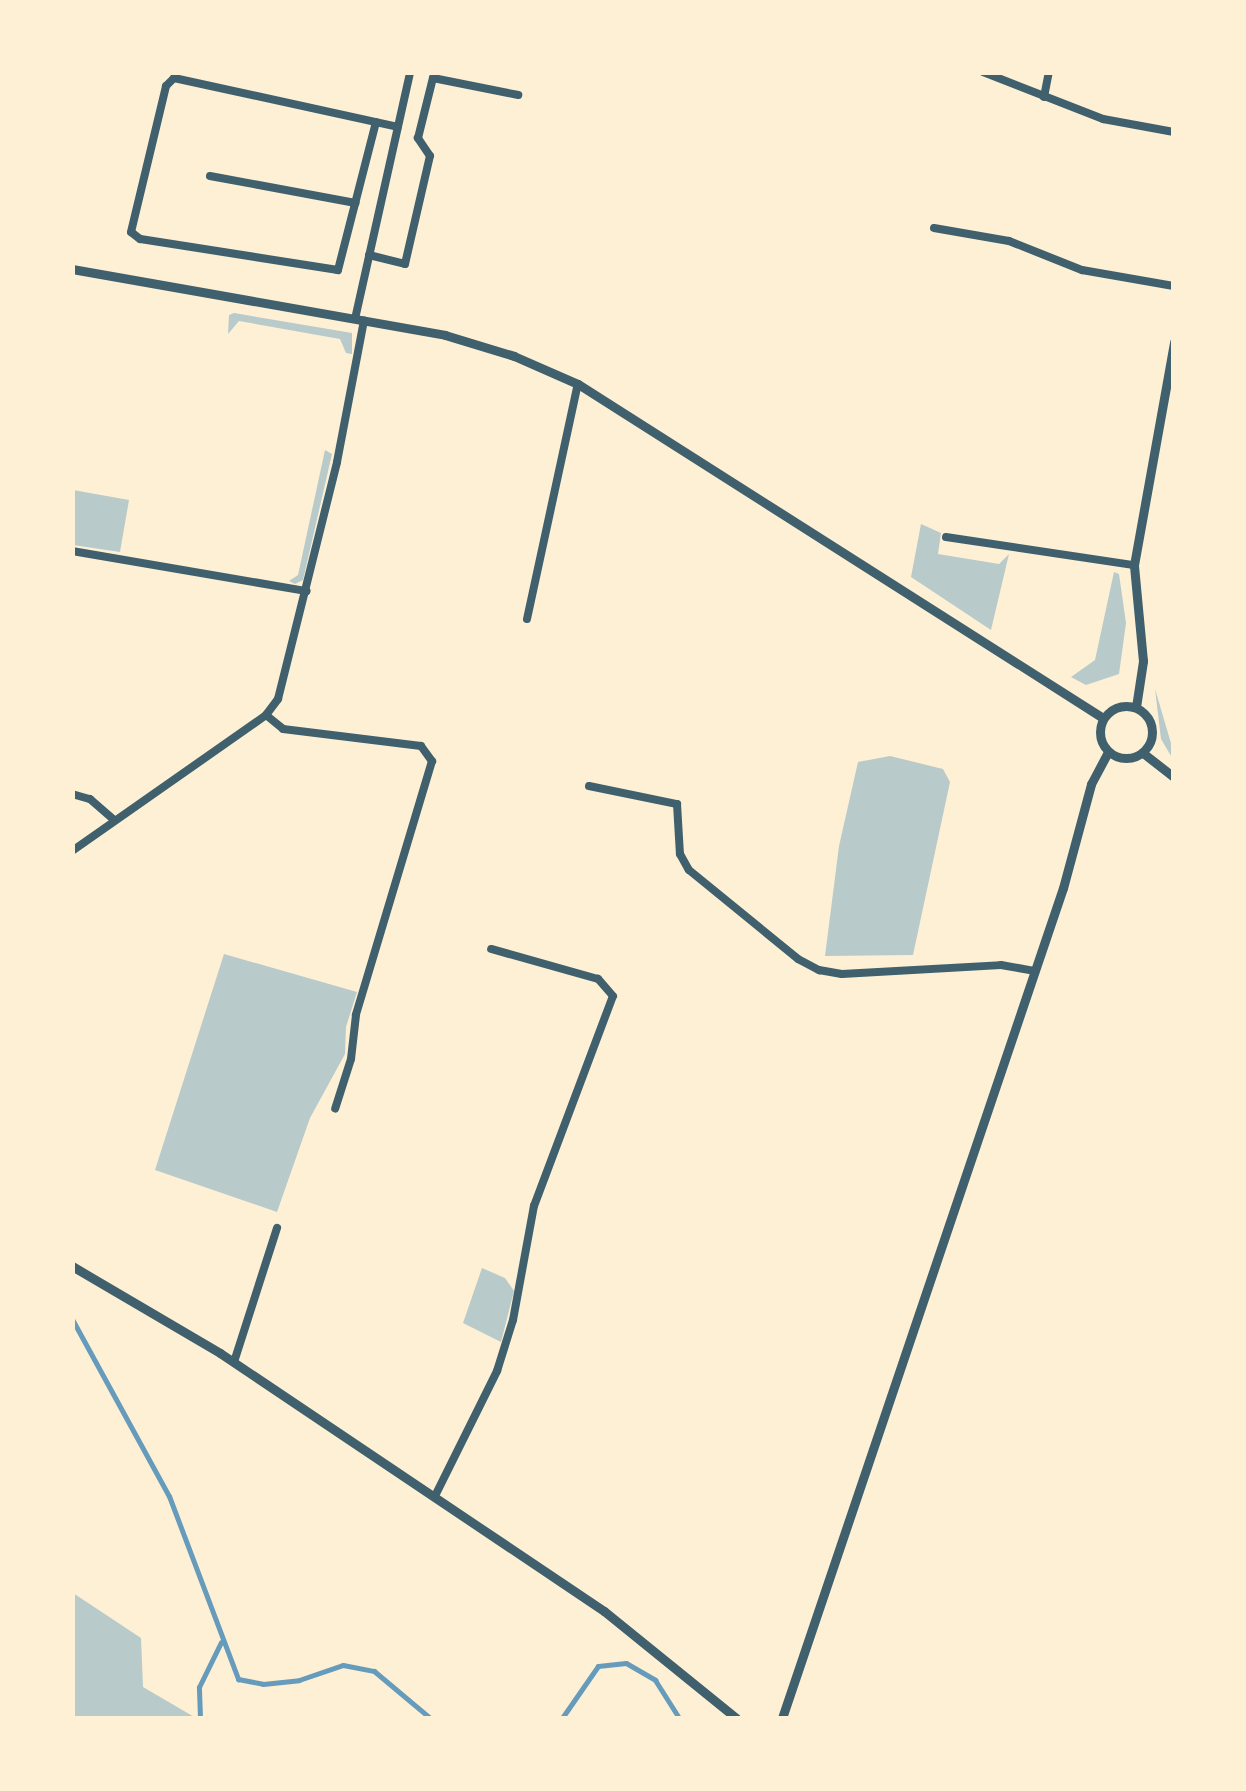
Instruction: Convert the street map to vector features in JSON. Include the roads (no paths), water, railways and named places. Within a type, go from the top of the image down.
[{"type":"street","points":[[72,851],[266,716],[287,677],[307,591],[369,255],[410,72]]},
{"type":"street","points":[[982,72],[1102,119],[1174,132]]},
{"type":"street","points":[[1044,97],[1050,72]]},
{"type":"street","points":[[376,122],[338,270],[140,239],[131,232],[166,86],[174,78],[376,122],[398,127]]},
{"type":"street","points":[[369,255],[406,264],[430,156],[418,138],[433,78],[518,95]]},
{"type":"street","points":[[210,176],[356,203]]},
{"type":"street","points":[[934,228],[1009,241],[1082,270],[1174,286]]},
{"type":"street","points":[[72,269],[444,335],[514,356],[578,384],[1103,718]]},
{"type":"street","points":[[1136,707],[1144,661],[1134,565],[1174,342]]},
{"type":"street","points":[[527,619],[578,384]]},
{"type":"street","points":[[946,537],[1134,565]]},
{"type":"street","points":[[72,551],[307,591]]},
{"type":"street","points":[[1117,707],[1136,707],[1145,714],[1152,734],[1142,753],[1125,759],[1108,752],[1099,736],[1103,718],[1117,707]]},
{"type":"street","points":[[266,716],[283,728],[421,746],[432,761],[356,1015],[351,1060],[335,1109]]},
{"type":"street","points":[[782,1718],[1035,971],[1092,784],[1108,752]]},
{"type":"street","points":[[1142,753],[1174,776]]},
{"type":"street","points":[[589,786],[677,804],[680,854],[689,870],[798,958],[819,970],[842,974],[1001,966],[1035,971]]},
{"type":"street","points":[[72,794],[90,799],[114,820]]},
{"type":"street","points":[[435,1496],[497,1371],[514,1320],[534,1206],[613,996],[598,979],[491,949]]},
{"type":"street","points":[[234,1362],[277,1228]]},
{"type":"street","points":[[72,1266],[234,1362],[435,1496],[630,1630],[736,1718]]},
{"type":"waterway","points":[[72,1319],[169,1496],[238,1679],[263,1684],[299,1680],[343,1665],[374,1671],[430,1718]]},
{"type":"waterway","points":[[200,1718],[199,1687],[221,1642]]},
{"type":"waterway","points":[[562,1718],[598,1666],[626,1663],[655,1680],[679,1718]]}]
